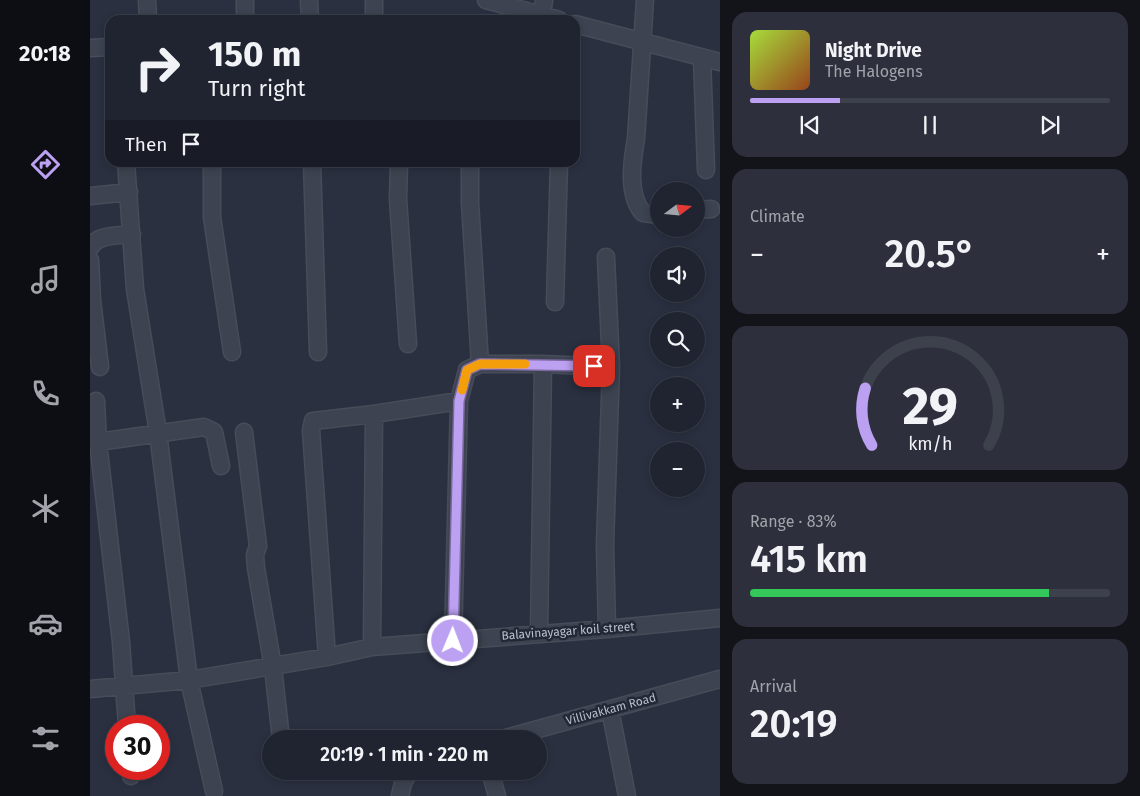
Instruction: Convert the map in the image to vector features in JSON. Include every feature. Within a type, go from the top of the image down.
[{"type":"street","points":[[147,0],[148,15]]},
{"type":"street","points":[[245,0],[245,15]]},
{"type":"street","points":[[309,0],[310,15]]},
{"type":"street","points":[[374,0],[374,15]]},
{"type":"street","points":[[486,0],[501,12],[543,8]]},
{"type":"street","points":[[645,0],[632,179],[637,206],[643,213],[650,214]]},
{"type":"street","points":[[580,25],[720,62]]},
{"type":"street","points":[[90,48],[105,47]]},
{"type":"street","points":[[702,57],[706,170]]},
{"type":"street","points":[[126,167],[135,289],[158,433],[189,680],[214,791]]},
{"type":"street","points":[[212,167],[212,216],[232,352]]},
{"type":"street","points":[[312,167],[318,352]]},
{"type":"street","points":[[399,167],[398,199],[408,344]]},
{"type":"street","points":[[470,167],[470,203],[480,364]]},
{"type":"street","points":[[555,302],[559,167]]},
{"type":"street","points":[[90,196],[128,192]]},
{"type":"street","points":[[90,248],[93,242],[101,238],[132,234]]},
{"type":"street","points":[[606,257],[611,367],[606,545],[607,629]]},
{"type":"street","points":[[90,260],[92,300],[100,367]]},
{"type":"street","points":[[453,641],[459,401],[467,370],[480,364],[611,367]]},
{"type":"street","points":[[539,633],[543,364]]},
{"type":"street","points":[[96,401],[98,442],[125,685],[126,715]]},
{"type":"street","points":[[327,657],[310,430],[313,421],[459,401]]},
{"type":"street","points":[[372,647],[374,414]]},
{"type":"street","points":[[98,442],[204,427],[214,432],[221,466]]},
{"type":"street","points":[[244,432],[258,546],[255,555],[256,568],[273,667],[280,730]]},
{"type":"street","name":"Balavinayagar koil street","points":[[90,689],[189,680],[273,667],[372,647],[607,629],[720,618]]},
{"type":"street","name":"Villivakkam Road","points":[[534,730],[720,679]]},
{"type":"street","points":[[610,709],[627,796]]},
{"type":"street","points":[[400,796],[405,780]]},
{"type":"street","points":[[493,780],[497,796]]},
{"type":"slow traffic","points":[[462,390],[467,370],[480,364],[525,364]]},
{"type":"route","points":[[453,641],[459,401],[467,370],[480,364],[594,366]]}]
